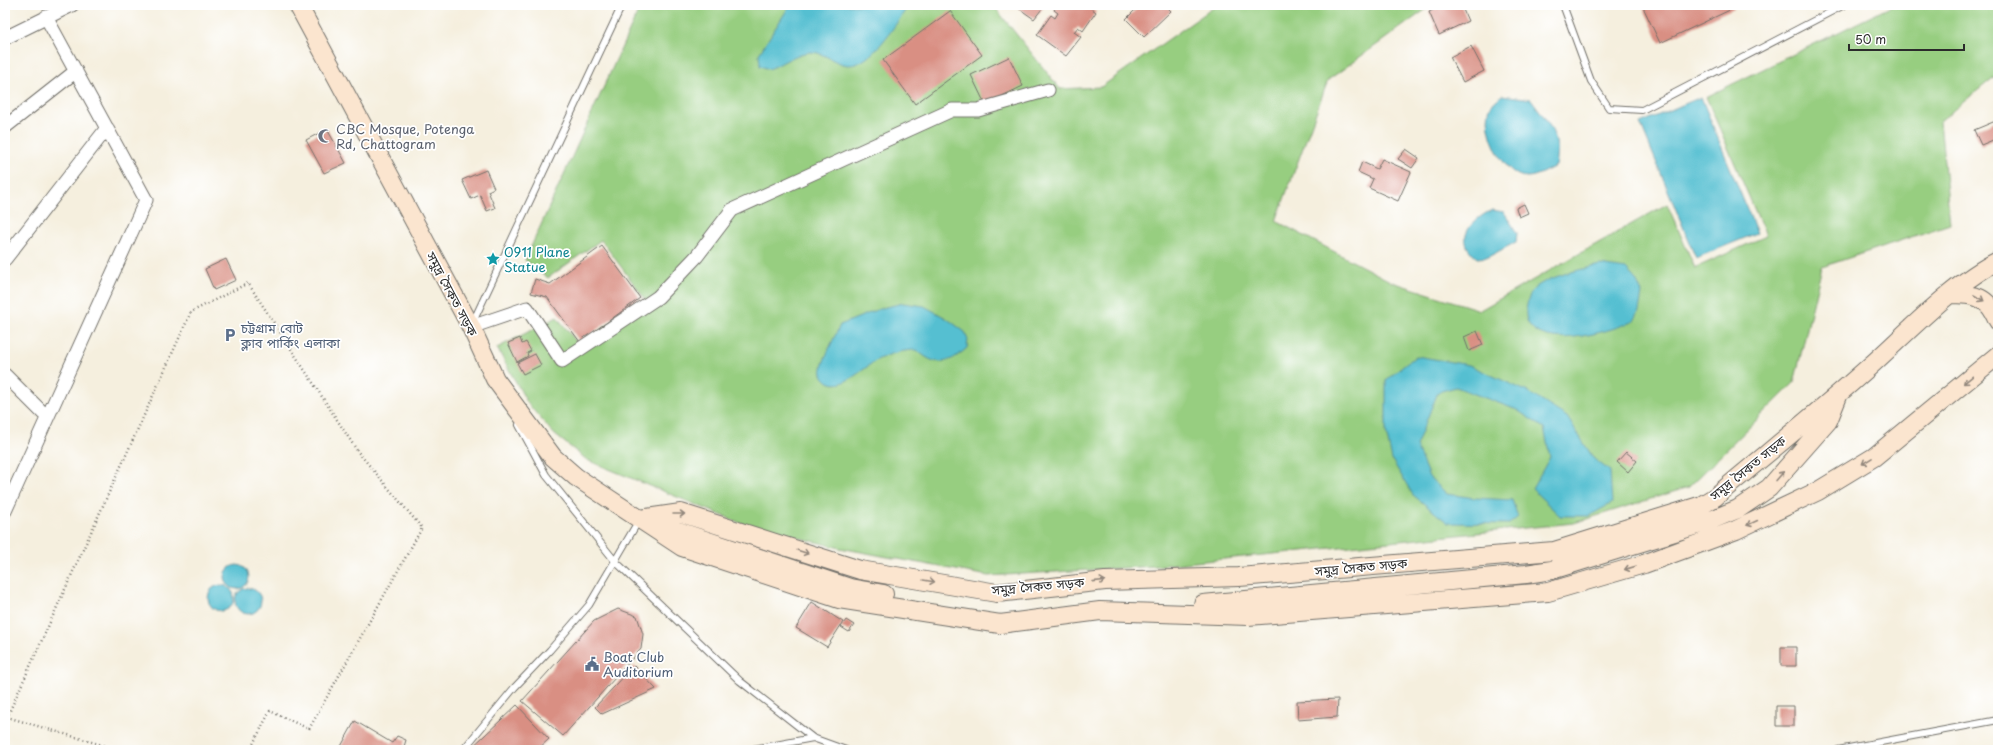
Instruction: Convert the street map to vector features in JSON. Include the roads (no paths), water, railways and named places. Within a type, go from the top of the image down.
[{"type":"main road","name":"সমুদ্র সৈকত সড়ক","points":[[298,5],[470,327],[495,379],[553,457],[576,477],[682,547],[839,599],[1000,624],[1100,611],[1248,616],[1548,592],[1651,562],[1736,530],[1818,491],[1874,457],[1992,360]]},
{"type":"main road","name":"সমুদ্র সৈকত সড়ক","points":[[301,5],[310,29]]},
{"type":"main road","name":"সমুদ্র সৈকত সড়ক","points":[[640,519],[681,513],[860,570],[997,593],[1105,581],[1239,578],[1554,551],[1702,504],[1715,497],[1839,394],[1950,294],[1988,266],[1998,261]]},
{"type":"main road","points":[[1950,294],[1971,294],[1980,298],[1994,310],[1998,321]]},
{"type":"main road","points":[[1992,360],[1998,343]]},
{"type":"main road","points":[[640,519],[850,588],[1004,612],[1116,602],[1182,606],[1526,574],[1552,570],[1704,524],[1738,509],[1769,488],[1828,421],[1839,394]]},
{"type":"main road","points":[[1738,509],[1818,491]]},
{"type":"street","points":[[5,38],[72,5]]},
{"type":"street","points":[[5,511],[146,200],[46,18]]},
{"type":"street","points":[[5,127],[76,71]]},
{"type":"street","points":[[470,327],[527,308],[562,361],[658,297],[696,256],[732,210],[952,110],[978,110],[1048,90]]},
{"type":"street","points":[[5,259],[107,128]]},
{"type":"street","points":[[5,375],[47,417]]},
{"type":"lane","points":[[470,327],[622,5]]},
{"type":"lane","points":[[1563,5],[1591,81],[1609,108],[1642,110],[1844,5]]},
{"type":"lane","points":[[495,379],[546,475],[615,561],[740,681],[813,738],[829,747],[846,750]]},
{"type":"lane","points":[[463,750],[514,688],[550,650],[589,605],[640,519]]},
{"type":"lane","points":[[1838,750],[1998,720]]},
{"type":"lane","points":[[748,750],[813,738]]},
{"type":"water","points":[[790,5],[909,5],[883,42],[866,59],[857,63],[848,65],[843,64],[820,54],[811,52],[795,56],[769,69],[760,66],[759,54]]},
{"type":"water","points":[[1502,95],[1531,99],[1548,122],[1555,138],[1557,146],[1556,166],[1538,175],[1527,177],[1518,175],[1502,160],[1491,137],[1488,115],[1491,106]]},
{"type":"water","points":[[1701,97],[1757,233],[1696,258],[1640,123]]},
{"type":"water","points":[[1492,210],[1504,212],[1517,233],[1516,242],[1488,257],[1477,258],[1466,244],[1466,237],[1468,231],[1477,219]]},
{"type":"water","points":[[1600,265],[1626,269],[1636,280],[1642,293],[1639,311],[1634,321],[1613,329],[1574,337],[1561,338],[1549,336],[1539,333],[1533,329],[1527,321],[1526,311],[1532,291],[1537,286],[1564,274]]},
{"type":"water","points":[[903,303],[924,306],[946,318],[965,332],[968,339],[967,348],[954,358],[942,362],[930,360],[917,350],[899,352],[875,361],[853,377],[838,384],[831,383],[823,377],[823,364],[840,325],[882,308]]},
{"type":"water","points":[[1416,356],[1469,365],[1526,391],[1567,417],[1594,459],[1610,471],[1612,503],[1589,516],[1560,516],[1532,489],[1550,457],[1544,428],[1517,410],[1456,387],[1438,392],[1416,446],[1429,477],[1447,494],[1475,498],[1512,500],[1518,517],[1509,524],[1448,523],[1413,495],[1392,460],[1386,432],[1386,380]]},
{"type":"water","points":[[237,565],[242,566],[248,572],[248,582],[242,588],[237,589],[232,588],[226,582],[225,577],[226,572],[232,566]]},
{"type":"water","points":[[221,585],[230,589],[234,598],[230,607],[221,611],[212,607],[208,598],[212,589]]},
{"type":"water","points":[[248,588],[257,592],[261,601],[257,610],[248,614],[239,610],[235,601],[239,592]]},
{"type":"place","name":"CBC Mosque, Potenga Rd, Chattogram","points":[[325,136]]},
{"type":"place","name":"0911 Plane Statue","points":[[493,259]]},
{"type":"place","name":"চট্টগ্রাম বোট ক্লাব পার্কিং এলাকা","points":[[230,335]]},
{"type":"place","name":"Boat Club Auditorium","points":[[592,664]]}]
